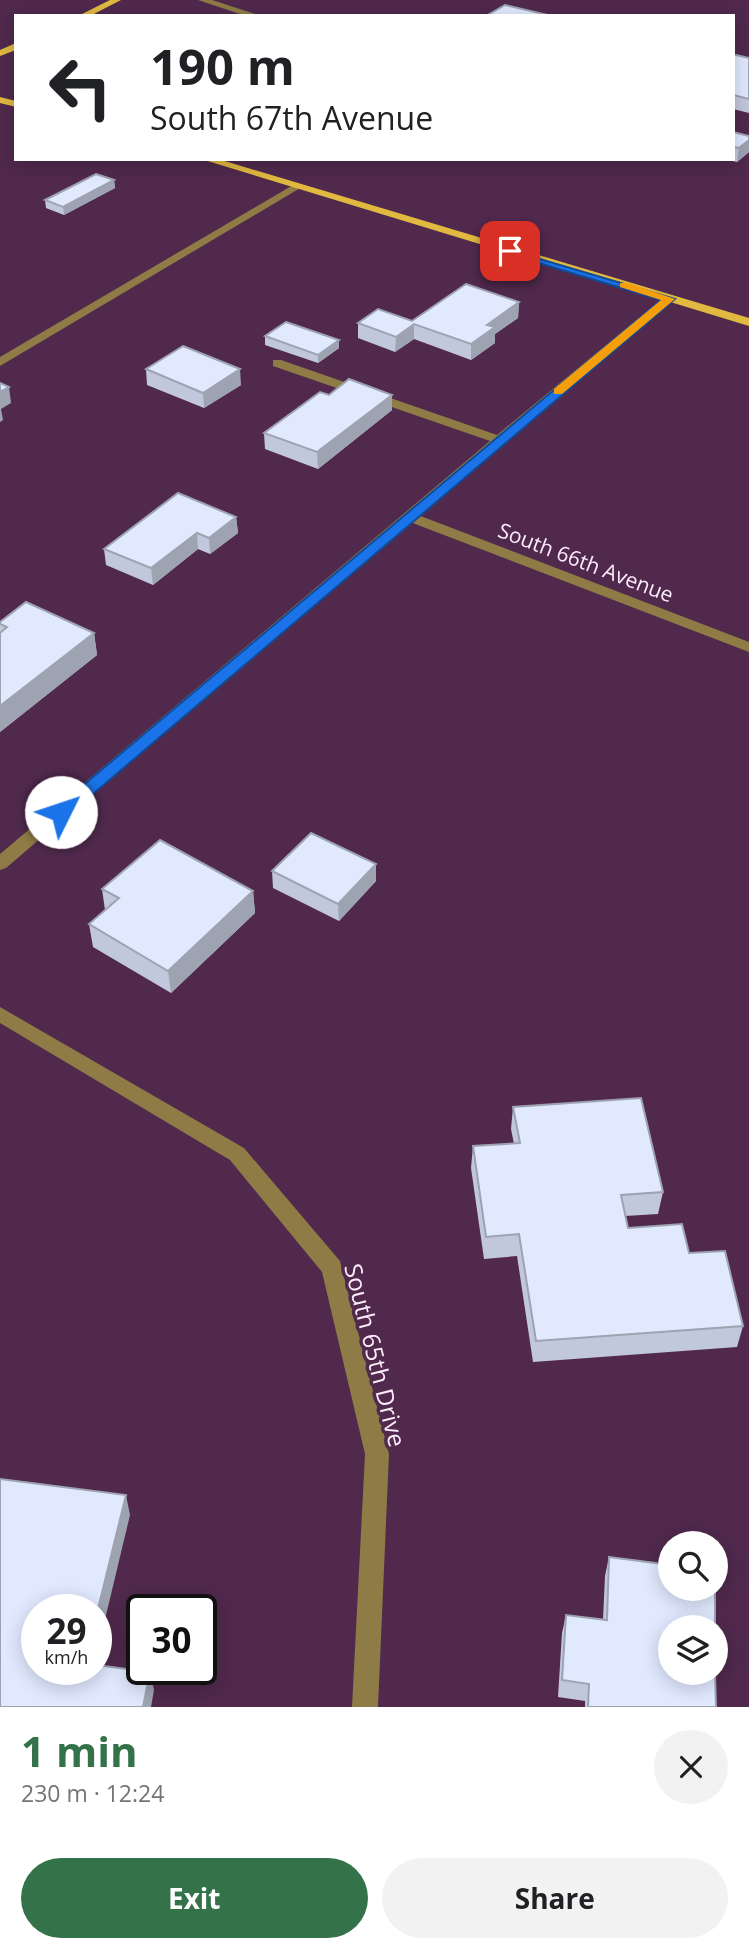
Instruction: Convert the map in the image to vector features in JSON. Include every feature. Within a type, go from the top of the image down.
[{"type":"main road","points":[[86,14],[117,0]]},
{"type":"main road","points":[[212,161],[749,323]]},
{"type":"street","points":[[202,0],[250,14]]},
{"type":"street","points":[[0,362],[297,187]]},
{"type":"street","points":[[0,864],[408,516],[669,299]]},
{"type":"street","points":[[277,363],[499,440]]},
{"type":"street","name":"South 66th Avenue","points":[[408,516],[749,647]]},
{"type":"street","name":"South 65th Drive","points":[[0,1014],[237,1154],[331,1268],[377,1454],[365,1707]]},
{"type":"building","points":[[505,5],[543,14],[489,14]]},
{"type":"building","points":[[735,55],[749,58],[749,99],[735,96]]},
{"type":"building","points":[[735,132],[749,136],[749,140],[739,148],[735,147]]},
{"type":"building","points":[[96,174],[114,180],[63,207],[45,200]]},
{"type":"building","points":[[466,284],[519,302],[487,325],[495,327],[471,344],[414,324],[396,337],[358,323],[378,309],[412,321]]},
{"type":"building","points":[[286,322],[339,340],[318,355],[265,336]]},
{"type":"building","points":[[183,346],[240,369],[203,393],[146,369]]},
{"type":"building","points":[[349,379],[392,395],[317,452],[264,433],[320,392],[329,395]]},
{"type":"building","points":[[0,383],[9,387],[0,392]]},
{"type":"building","points":[[178,493],[236,517],[209,538],[197,533],[151,568],[104,549]]},
{"type":"building","points":[[26,602],[94,633],[0,706],[0,633],[7,627],[0,622]]},
{"type":"building","points":[[311,833],[376,864],[338,904],[272,871]]},
{"type":"building","points":[[160,840],[253,891],[168,971],[89,924],[119,898],[102,889]]},
{"type":"building","points":[[641,1098],[663,1192],[621,1195],[628,1228],[682,1224],[689,1253],[725,1251],[743,1326],[536,1341],[519,1234],[486,1237],[473,1146],[520,1143],[513,1107]]},
{"type":"building","points":[[0,1479],[126,1495],[102,1594],[21,1594],[21,1685],[112,1685],[112,1667],[126,1669],[126,1685],[147,1685],[143,1707],[0,1707]]},
{"type":"building","points":[[609,1557],[658,1563],[658,1601],[715,1601],[715,1615],[658,1615],[658,1685],[715,1685],[716,1707],[588,1707],[589,1684],[562,1680],[566,1615],[607,1620]]},
{"type":"slow traffic","points":[[558,392],[669,299],[624,285]]},
{"type":"route","points":[[61,812],[408,516],[669,299],[510,251]]}]
